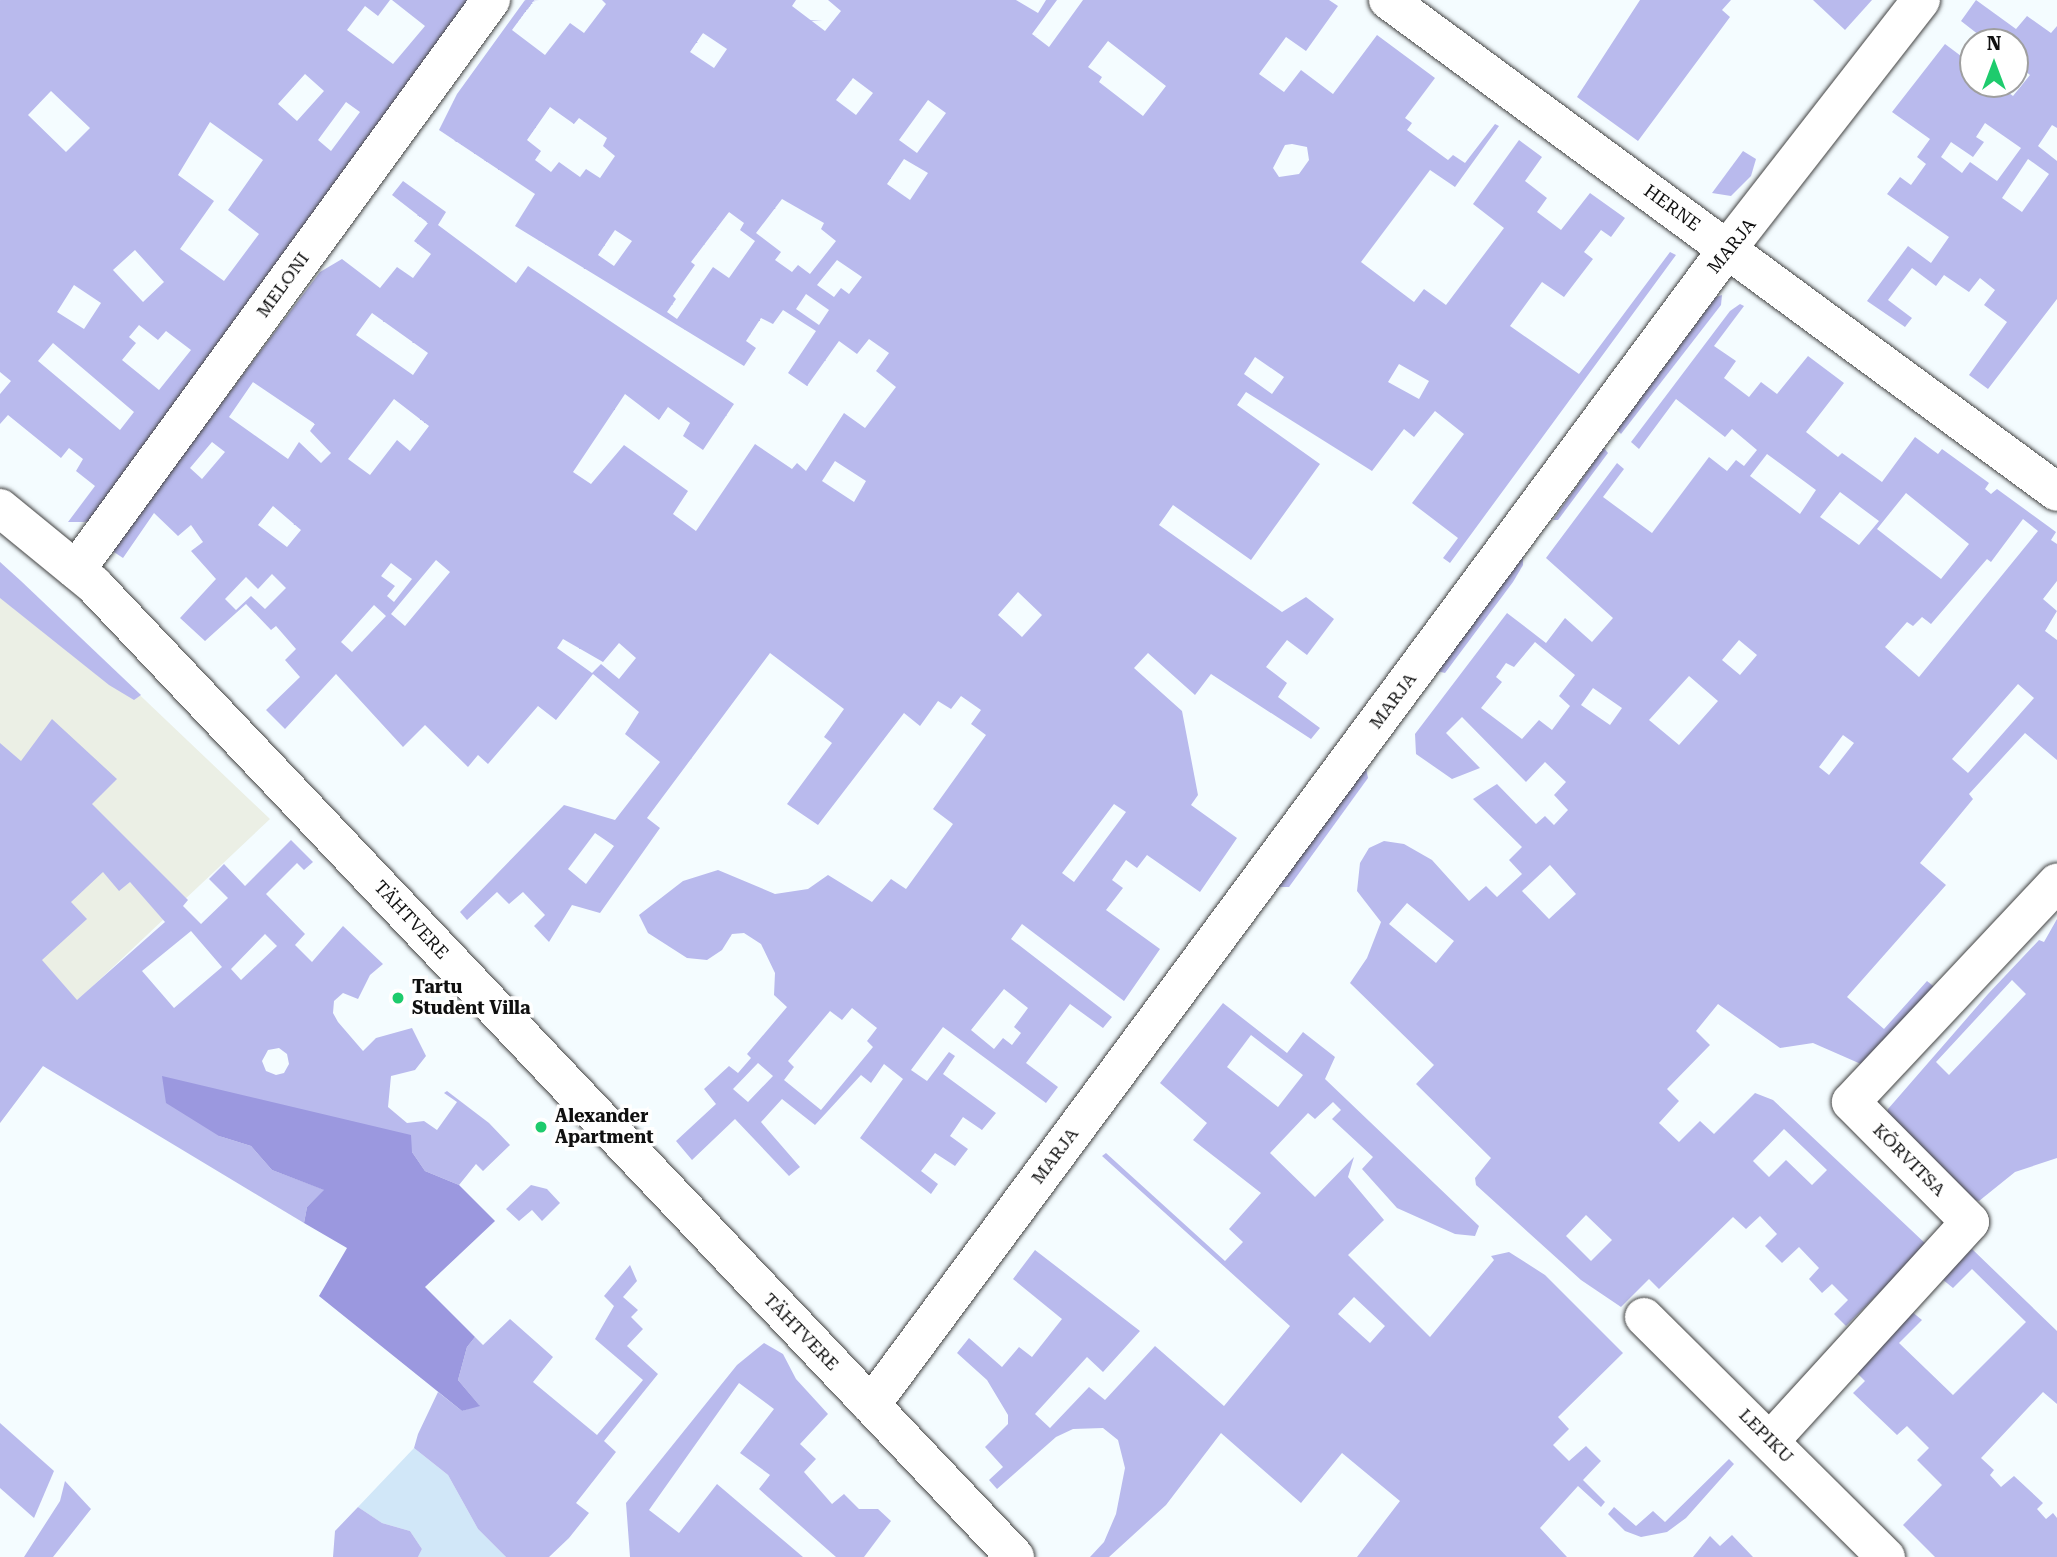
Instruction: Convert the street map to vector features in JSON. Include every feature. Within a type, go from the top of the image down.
[{"type":"street","name":"MELONI","points":[[76,570],[491,0]]},
{"type":"street","name":"HERNE","points":[[1388,0],[2057,492]]},
{"type":"street","name":"MARJA","points":[[871,1405],[1728,248],[1921,0]]},
{"type":"street","name":"TÄHTVERE","points":[[0,508],[76,570],[1014,1557]]},
{"type":"street","name":"KÕRVITSA","points":[[1771,1440],[1970,1222],[1851,1102],[2057,884]]},
{"type":"street","name":"LEPIKU","points":[[1644,1317],[1886,1557]]},
{"type":"shaded area","points":[[0,0],[390,0],[378,16],[365,6],[347,30],[393,64],[425,26],[392,0],[475,0],[92,520],[68,522],[95,486],[76,471],[83,459],[69,448],[61,458],[8,415],[0,424],[0,394],[11,381],[0,372]],"holes":[[[305,74],[324,91],[297,121],[278,104]],[[51,91],[90,128],[66,152],[28,115]],[[346,102],[360,112],[331,151],[318,140]],[[210,122],[263,160],[228,210],[259,234],[224,281],[180,249],[214,201],[178,175]],[[135,250],[164,282],[143,302],[113,270]],[[74,285],[101,303],[84,329],[57,312]],[[139,325],[158,340],[166,331],[191,350],[159,390],[122,360],[136,343],[129,337]],[[53,343],[134,412],[120,430],[38,361]]]},
{"type":"shaded area","points":[[525,0],[534,0],[512,30],[545,55],[570,23],[584,33],[606,4],[602,0],[796,0],[792,6],[825,31],[841,11],[828,0],[1016,0],[1038,13],[1046,0],[1057,0],[1032,34],[1049,47],[1083,0],[1329,0],[1338,6],[1306,51],[1286,37],[1259,74],[1284,92],[1301,70],[1333,94],[1377,35],[1435,78],[1405,118],[1412,123],[1407,130],[1448,160],[1453,155],[1465,163],[1495,124],[1499,126],[1455,187],[1430,170],[1361,262],[1414,302],[1424,289],[1446,305],[1504,228],[1473,204],[1519,140],[1542,157],[1525,181],[1547,198],[1537,212],[1561,230],[1590,193],[1625,218],[1611,237],[1601,230],[1584,252],[1593,259],[1564,297],[1542,282],[1510,326],[1579,374],[1670,252],[1676,255],[1450,563],[1443,558],[1458,538],[1412,503],[1464,434],[1435,411],[1414,437],[1404,429],[1372,471],[1246,392],[1237,405],[1320,464],[1251,560],[1173,505],[1159,525],[1282,612],[1306,597],[1334,619],[1307,655],[1287,640],[1266,667],[1287,683],[1278,697],[1320,728],[1311,739],[1211,674],[1195,695],[1148,653],[1134,668],[1182,711],[1198,795],[1191,805],[1237,838],[1200,892],[1147,855],[1137,868],[1126,860],[1112,880],[1123,888],[1106,910],[1160,949],[1124,1001],[1022,924],[1011,939],[1112,1017],[1103,1028],[1070,1004],[1026,1063],[1058,1087],[1046,1103],[943,1027],[911,1070],[927,1081],[949,1052],[955,1056],[943,1074],[996,1113],[982,1130],[963,1117],[950,1136],[968,1149],[955,1166],[935,1153],[921,1171],[938,1184],[931,1194],[860,1138],[903,1079],[884,1064],[871,1083],[861,1075],[815,1125],[782,1099],[761,1122],[800,1167],[789,1176],[735,1119],[692,1160],[676,1141],[716,1104],[704,1089],[729,1066],[738,1073],[751,1058],[747,1054],[787,1007],[774,995],[775,973],[761,944],[744,933],[732,934],[722,950],[707,960],[687,958],[648,933],[639,915],[683,881],[718,870],[775,894],[808,889],[828,875],[872,902],[891,879],[906,889],[953,824],[933,809],[986,735],[971,724],[981,710],[961,696],[951,709],[938,701],[920,726],[904,713],[818,825],[787,804],[832,743],[824,737],[844,709],[770,653],[647,818],[660,828],[600,913],[572,905],[549,942],[534,926],[545,915],[523,892],[509,904],[497,892],[467,920],[460,912],[564,805],[615,820],[660,762],[625,734],[639,712],[593,674],[556,720],[538,706],[488,764],[478,755],[468,767],[425,725],[403,747],[336,674],[285,729],[266,710],[300,677],[285,660],[296,649],[276,626],[271,630],[246,604],[205,641],[180,618],[216,579],[191,551],[203,542],[191,525],[178,536],[154,513],[123,558],[111,550],[320,272],[342,259],[380,288],[397,267],[413,278],[431,254],[414,241],[428,223],[392,195],[403,181],[446,212],[438,225],[516,283],[528,266],[734,404],[703,450],[683,436],[690,423],[668,407],[659,420],[625,394],[573,472],[591,484],[624,445],[688,491],[673,514],[696,531],[755,444],[792,469],[797,463],[806,471],[844,413],[865,428],[896,387],[876,371],[889,353],[869,339],[857,354],[839,341],[807,386],[788,373],[816,331],[783,310],[773,324],[761,318],[746,341],[756,348],[744,366],[515,226],[535,194],[439,130],[457,94]],"holes":[[[703,33],[727,49],[714,68],[690,52]],[[1108,41],[1166,86],[1143,116],[1099,82],[1102,77],[1088,67]],[[853,78],[873,93],[856,115],[836,100]],[[928,100],[946,113],[917,153],[899,140]],[[550,107],[574,124],[579,118],[607,138],[603,146],[615,156],[600,178],[586,169],[580,177],[559,162],[551,172],[535,160],[541,151],[527,140]],[[1285,145],[1307,147],[1309,160],[1299,174],[1279,177],[1273,168]],[[904,159],[928,173],[910,200],[887,184]],[[782,199],[824,223],[821,229],[836,241],[810,274],[798,265],[792,272],[775,260],[781,252],[756,233]],[[729,212],[744,223],[740,230],[755,241],[729,278],[713,267],[677,319],[667,312],[676,299],[673,296],[695,265],[691,262]],[[615,230],[632,241],[614,266],[598,255]],[[837,260],[862,277],[849,294],[841,288],[834,297],[817,285]],[[806,294],[829,310],[819,325],[796,309]],[[372,313],[428,353],[413,375],[356,335]],[[1255,357],[1284,377],[1272,394],[1244,374]],[[1399,364],[1429,381],[1419,399],[1388,382]],[[253,382],[315,424],[310,431],[331,453],[321,463],[299,442],[288,459],[229,417]],[[394,399],[429,426],[410,451],[397,440],[370,475],[348,459]],[[212,442],[225,452],[202,479],[190,468]],[[835,461],[866,481],[854,502],[822,481]],[[273,506],[301,530],[287,547],[258,525]],[[436,560],[450,572],[405,626],[391,614]],[[391,563],[412,579],[394,602],[387,596],[395,586],[381,576]],[[272,574],[286,588],[265,609],[251,596],[236,610],[225,599],[246,577],[258,589]],[[1018,592],[1042,615],[1022,637],[998,615]],[[374,605],[386,616],[352,652],[341,642]],[[563,639],[603,662],[619,643],[636,658],[619,679],[601,664],[592,673],[557,648]],[[1114,804],[1126,812],[1074,882],[1062,873]],[[595,833],[614,846],[586,884],[568,869]],[[1004,989],[1028,1008],[1014,1027],[1021,1033],[1012,1045],[1003,1038],[994,1049],[971,1030]],[[852,1008],[877,1028],[867,1041],[873,1047],[821,1110],[784,1080],[794,1067],[788,1061],[830,1011],[842,1020]],[[758,1063],[773,1076],[748,1102],[733,1089]]]},
{"type":"shaded area","points":[[1640,0],[1731,0],[1722,10],[1730,17],[1638,141],[1577,97]]},
{"type":"shaded area","points":[[1813,0],[1872,0],[1845,30]]},
{"type":"shaded area","points":[[1976,0],[2015,28],[1970,28],[1961,21]]},
{"type":"shaded area","points":[[2027,16],[2051,33],[2057,26],[2057,128],[2052,125],[2038,146],[2057,161],[2057,299],[1988,389],[1969,375],[2007,322],[1984,305],[1995,290],[1980,278],[1969,292],[1944,275],[1936,286],[1912,268],[1888,300],[1912,318],[1905,327],[1867,301],[1908,246],[1931,263],[1949,237],[1887,194],[1900,177],[1911,185],[1926,164],[1917,157],[1930,139],[1892,112],[1945,44],[1959,54],[1959,98],[2029,98],[2029,28],[2017,28]],"holes":[[[1985,123],[2021,148],[1997,181],[1970,162],[1962,173],[1941,157],[1951,142],[1973,157],[1984,142],[1976,137]],[[2028,159],[2049,174],[2022,212],[2002,198]]]},
{"type":"shaded area","points":[[1743,151],[1756,159],[1751,176],[1731,196],[1712,193]]},
{"type":"shaded area","points":[[1722,295],[1721,305],[1621,434],[1617,430],[1716,297]]},
{"type":"shaded area","points":[[1740,304],[1744,306],[1714,346],[1736,361],[1724,378],[1749,397],[1761,382],[1777,394],[1808,356],[1844,383],[1806,432],[1838,457],[1842,453],[1882,482],[1915,437],[1938,454],[1942,449],[1989,483],[1985,489],[1991,494],[1997,489],[2056,532],[2051,540],[2057,544],[2057,581],[2043,599],[2057,611],[2045,631],[2057,640],[2057,760],[2025,733],[1969,794],[1973,799],[1920,863],[1946,885],[1847,997],[1884,1029],[1927,981],[1937,989],[1870,1068],[1813,1043],[1780,1048],[1718,1004],[1696,1031],[1710,1045],[1667,1089],[1679,1101],[1659,1123],[1679,1142],[1700,1121],[1714,1134],[1755,1093],[1773,1100],[1927,1245],[1846,1326],[1834,1314],[1848,1300],[1832,1284],[1822,1293],[1809,1279],[1819,1268],[1799,1247],[1782,1263],[1765,1246],[1777,1234],[1760,1216],[1746,1229],[1733,1217],[1659,1289],[1649,1279],[1621,1307],[1581,1280],[1476,1185],[1475,1178],[1491,1158],[1416,1084],[1434,1065],[1350,983],[1367,958],[1381,922],[1357,891],[1360,863],[1369,848],[1384,841],[1404,844],[1432,860],[1469,901],[1486,886],[1497,897],[1522,874],[1509,860],[1522,847],[1473,799],[1497,784],[1536,824],[1545,816],[1554,825],[1568,810],[1554,795],[1566,782],[1545,762],[1526,782],[1462,717],[1446,733],[1480,768],[1452,779],[1416,754],[1415,734],[1507,613],[1546,643],[1565,618],[1592,642],[1613,618],[1546,558],[1617,463],[1624,469],[1603,497],[1652,533],[1709,457],[1727,471],[1736,460],[1744,466],[1757,450],[1732,429],[1725,437],[1676,399],[1639,449],[1631,442],[1730,311]],"holes":[[[1767,454],[1816,490],[1800,514],[1750,476]],[[1840,492],[1879,521],[1859,545],[1820,517]],[[1906,493],[1969,544],[1941,579],[1877,529]],[[2023,519],[2038,531],[1919,677],[1885,647],[1907,622],[1913,626],[1922,617],[1931,624],[1987,559],[1991,562]],[[1739,640],[1757,655],[1740,675],[1722,660]],[[1535,642],[1575,675],[1559,696],[1570,706],[1552,730],[1539,720],[1522,739],[1481,708],[1502,682],[1496,677],[1506,663],[1514,667]],[[1689,676],[1718,701],[1679,745],[1649,720]],[[2018,684],[2034,698],[1968,773],[1952,759]],[[1593,688],[1622,708],[1610,725],[1581,705]],[[1843,735],[1854,743],[1829,775],[1819,767]],[[1550,865],[1576,894],[1549,919],[1522,891]],[[1407,903],[1454,941],[1436,963],[1389,924]],[[1784,1129],[1827,1170],[1812,1185],[1786,1160],[1769,1177],[1753,1161]],[[1586,1215],[1612,1240],[1591,1261],[1566,1236]]]},
{"type":"shaded area","points":[[1604,448],[1608,453],[1558,520],[1553,520]]},
{"type":"shaded area","points":[[1523,557],[1523,565],[1513,582],[1445,673],[1437,671]]},
{"type":"shaded area","points":[[0,562],[270,819],[77,1001],[42,1066],[0,1123]]},
{"type":"shaded area","points":[[0,562],[141,695],[134,700],[109,685],[0,598]]},
{"type":"shaded area","points":[[52,719],[117,779],[92,804],[188,900],[183,906],[201,924],[228,898],[209,879],[224,864],[245,886],[291,840],[313,862],[304,870],[297,863],[266,894],[305,934],[295,945],[312,962],[343,926],[383,964],[370,975],[358,999],[343,993],[334,1001],[333,1013],[338,1022],[363,1051],[376,1038],[412,1028],[426,1056],[415,1070],[391,1076],[388,1107],[407,1123],[424,1121],[437,1130],[457,1102],[444,1093],[447,1091],[489,1123],[510,1145],[483,1171],[476,1164],[459,1185],[425,1171],[412,1152],[219,1136],[251,1146],[272,1170],[325,1190],[307,1207],[304,1223],[43,1066],[0,1123],[0,743],[21,761]],"holes":[[[103,872],[119,891],[130,882],[165,922],[77,1000],[42,960],[87,919],[71,902]],[[191,931],[222,967],[174,1008],[142,971]],[[265,934],[277,946],[241,980],[231,969]],[[279,1048],[287,1054],[289,1064],[284,1073],[276,1075],[266,1071],[262,1061],[268,1050]]]},
{"type":"shaded area","points":[[1366,768],[1368,778],[1289,887],[1278,887]]},
{"type":"shaded area","points":[[2057,919],[2057,1158],[2015,1172],[1979,1201],[1971,1199],[1887,1113],[1888,1109],[1988,994],[2039,940],[2044,942]],"holes":[[[2012,980],[2026,994],[1949,1075],[1936,1062]]]},
{"type":"shaded area","points":[[1223,1003],[1287,1053],[1303,1032],[1335,1057],[1325,1079],[1479,1226],[1475,1236],[1455,1234],[1397,1208],[1362,1169],[1373,1157],[1332,1119],[1341,1110],[1333,1102],[1315,1119],[1308,1113],[1270,1153],[1315,1197],[1354,1157],[1348,1177],[1384,1220],[1348,1255],[1430,1337],[1494,1260],[1491,1256],[1509,1252],[1545,1275],[1623,1353],[1558,1417],[1569,1429],[1553,1445],[1569,1461],[1586,1446],[1601,1461],[1583,1480],[1605,1502],[1601,1507],[1578,1486],[1540,1528],[1567,1557],[1357,1557],[1400,1501],[1342,1453],[1301,1503],[1221,1433],[1166,1505],[1109,1557],[1090,1557],[1104,1542],[1116,1514],[1125,1468],[1118,1440],[1103,1428],[1073,1429],[1056,1437],[997,1489],[989,1480],[1003,1467],[985,1447],[1008,1424],[1008,1415],[987,1380],[957,1353],[969,1338],[1002,1367],[1019,1347],[1032,1357],[1062,1319],[1013,1279],[1035,1250],[1140,1331],[1103,1372],[1087,1357],[1035,1414],[1050,1428],[1089,1387],[1105,1400],[1155,1346],[1224,1406],[1290,1326],[1102,1156],[1106,1153],[1225,1261],[1243,1242],[1229,1229],[1261,1193],[1193,1140],[1207,1123],[1160,1083]],"holes":[[[1251,1035],[1303,1075],[1278,1107],[1227,1067]],[[1354,1297],[1385,1326],[1370,1343],[1338,1314]]]},
{"type":"shaded area","points":[[162,1076],[411,1135],[412,1152],[425,1171],[459,1185],[495,1221],[425,1287],[475,1337],[467,1347],[458,1380],[480,1406],[462,1411],[319,1296],[347,1248],[304,1223],[307,1207],[324,1190],[272,1170],[251,1146],[219,1136],[166,1103]]},
{"type":"shaded area","points":[[531,1185],[547,1189],[560,1203],[542,1221],[532,1210],[519,1221],[506,1209]]},
{"type":"shaded area","points":[[1972,1249],[2057,1331],[2057,1404],[2043,1392],[1981,1458],[1994,1470],[1990,1475],[2001,1487],[2014,1476],[2043,1503],[2037,1509],[2046,1519],[2053,1513],[2057,1518],[2057,1557],[1935,1557],[1903,1525],[1942,1485],[1917,1460],[1929,1448],[1907,1426],[1897,1435],[1853,1393],[1865,1381],[1855,1371],[1911,1311],[1922,1320],[1899,1343],[1953,1395],[2026,1322],[1972,1269],[1953,1288],[1942,1279]]},
{"type":"shaded area","points":[[630,1265],[637,1281],[623,1297],[638,1310],[631,1317],[643,1329],[627,1346],[658,1374],[604,1441],[616,1452],[576,1503],[589,1513],[569,1538],[549,1557],[506,1557],[478,1529],[448,1475],[414,1448],[418,1434],[438,1392],[462,1411],[479,1405],[458,1380],[467,1347],[475,1337],[483,1345],[510,1319],[553,1357],[533,1382],[597,1435],[643,1380],[595,1339],[614,1306],[604,1296]]},
{"type":"shaded area","points":[[764,1343],[783,1354],[796,1379],[828,1414],[800,1444],[816,1459],[804,1472],[832,1504],[844,1494],[859,1509],[878,1509],[891,1521],[864,1557],[836,1557],[759,1489],[770,1475],[740,1453],[774,1409],[739,1383],[649,1510],[679,1533],[717,1484],[803,1557],[630,1557],[626,1503],[737,1365]]},
{"type":"shaded area","points":[[0,1423],[54,1471],[34,1518],[0,1488]]},
{"type":"shaded area","points":[[414,1448],[448,1475],[478,1529],[506,1557],[418,1557],[422,1549],[410,1531],[382,1523],[358,1507]]},
{"type":"shaded area","points":[[1729,1459],[1734,1464],[1686,1518],[1667,1532],[1641,1537],[1625,1531],[1608,1514],[1614,1507],[1636,1526],[1653,1511],[1665,1522]]},
{"type":"shaded area","points":[[65,1481],[91,1509],[53,1557],[24,1557],[60,1501]]},
{"type":"shaded area","points":[[358,1507],[382,1523],[410,1531],[422,1549],[418,1557],[333,1557],[335,1531]]},
{"type":"shaded area","points":[[1732,1535],[1753,1557],[1693,1557],[1710,1536],[1720,1546]]},
{"type":"place","name":"Tartu Student Villa","points":[[398,998]]},
{"type":"place","name":"Alexander Apartment","points":[[541,1127]]}]
